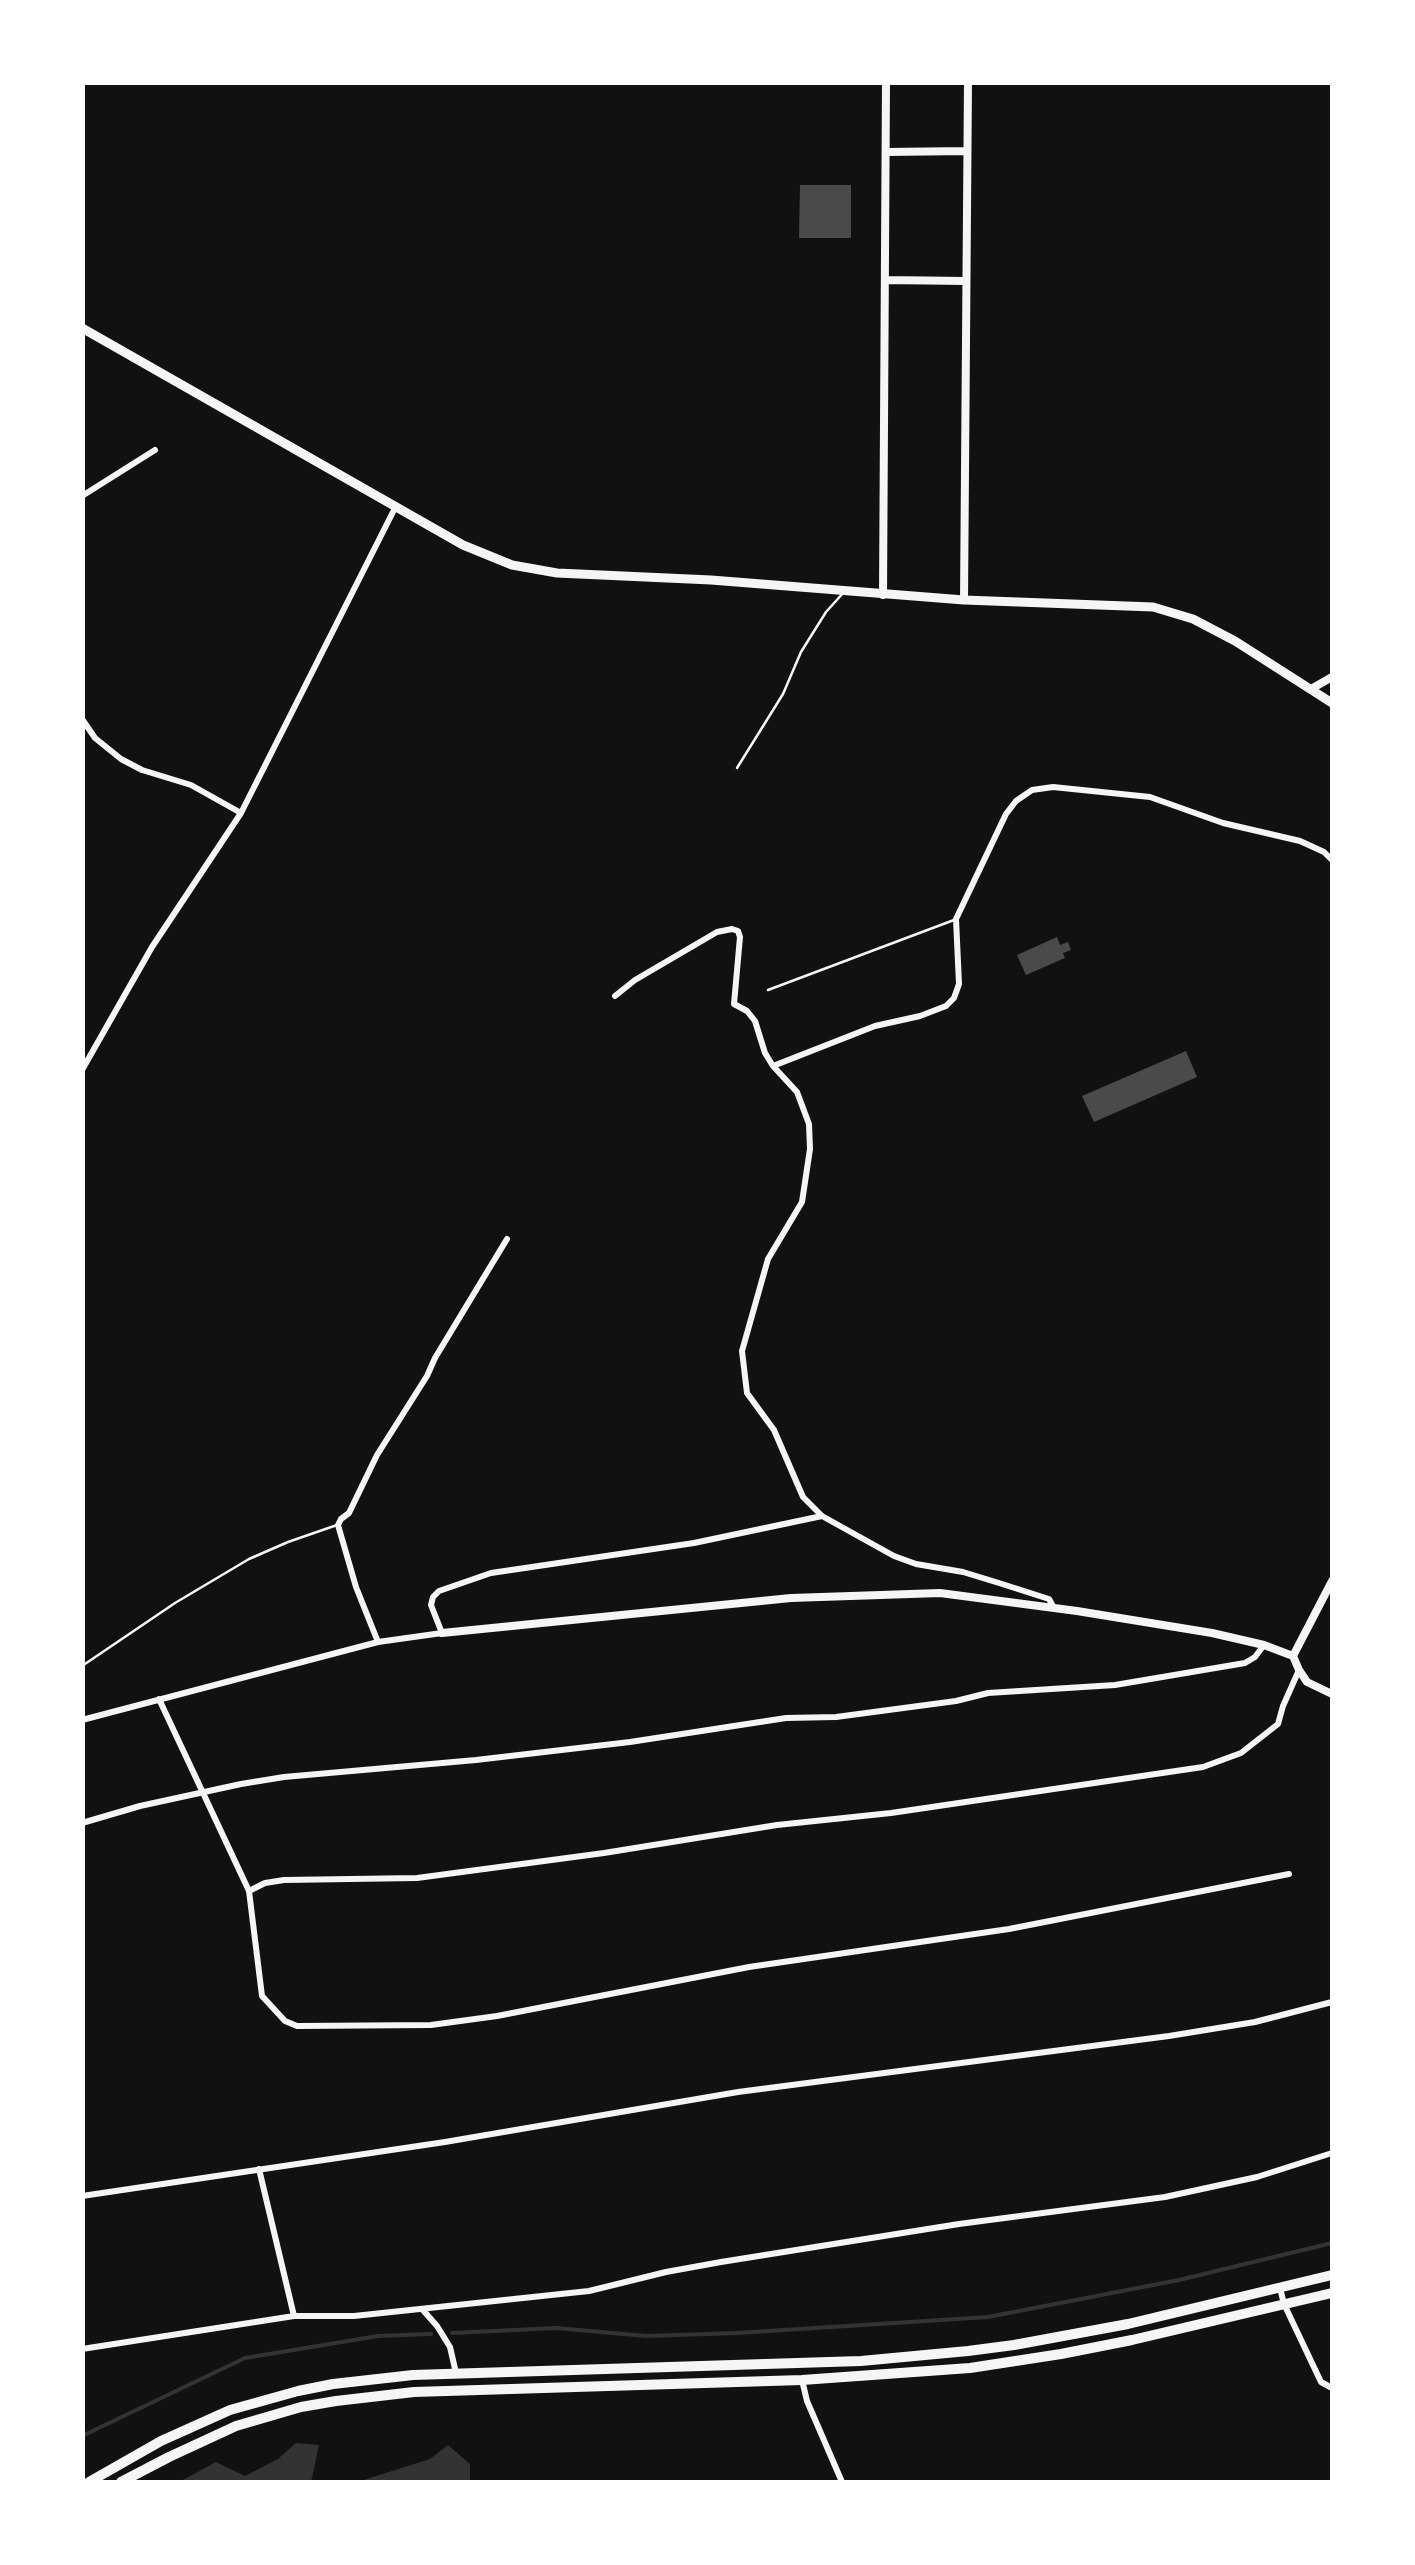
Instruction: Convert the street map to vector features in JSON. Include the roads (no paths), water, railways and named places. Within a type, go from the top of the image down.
[{"type":"main road","points":[[82,328],[464,545],[512,565],[533,570],[883,595],[1153,608],[1193,619],[1235,641],[1332,703]]},
{"type":"main road","points":[[89,2482],[198,2424],[262,2400],[333,2384],[456,2373],[861,2361],[968,2351],[1080,2333],[1332,2275]]},
{"type":"main road","points":[[121,2482],[236,2426],[336,2401],[456,2390],[802,2380],[970,2368],[1083,2350],[1332,2293]]},
{"type":"main road","points":[[1080,2333],[1083,2350]]},
{"type":"street","points":[[883,595],[886,82]]},
{"type":"street","points":[[964,600],[968,82]]},
{"type":"street","points":[[886,152],[967,151]]},
{"type":"street","points":[[886,280],[966,281]]},
{"type":"street","points":[[82,496],[154,450]]},
{"type":"street","points":[[82,1070],[152,947],[241,813],[396,506]]},
{"type":"street","points":[[1311,689],[1332,676]]},
{"type":"street","points":[[82,719],[95,738],[121,759],[142,770],[191,784],[241,813]]},
{"type":"street","points":[[773,1066],[876,1026],[920,1016],[946,1006],[954,998],[959,984],[956,920],[1006,814],[1032,790],[1053,787],[1150,797],[1223,822],[1300,841],[1332,860]]},
{"type":"street","points":[[615,996],[717,932],[738,932],[734,1004],[755,1021],[765,1053],[797,1092],[809,1124],[810,1149],[802,1202],[768,1259],[742,1351],[747,1393],[774,1430],[803,1497],[822,1516],[894,1556],[999,1583],[1050,1600],[1054,1608]]},
{"type":"street","points":[[378,1642],[356,1587],[338,1525],[349,1513],[377,1455],[508,1239]]},
{"type":"street","points":[[442,1632],[431,1606],[433,1597],[439,1591],[491,1573],[694,1543],[822,1516]]},
{"type":"street","points":[[1293,1656],[1332,1581]]},
{"type":"street","points":[[82,1720],[378,1642],[442,1632],[772,1600],[940,1593],[1264,1644],[1293,1656],[1308,1682],[1332,1694]]},
{"type":"street","points":[[82,1823],[140,1806],[284,1777],[578,1748],[786,1718],[836,1717],[905,1708],[988,1693],[1115,1684],[1245,1663],[1264,1644]]},
{"type":"street","points":[[249,1891],[284,1880],[398,1878],[469,1871],[1202,1767],[1241,1753],[1278,1724],[1299,1670]]},
{"type":"street","points":[[159,1699],[249,1891],[262,1996],[285,2021],[297,2026],[431,2026],[497,2016],[749,1967],[1009,1928],[1289,1874]]},
{"type":"street","points":[[82,2196],[445,2142],[738,2092],[1169,2036],[1255,2022],[1332,2002]]},
{"type":"street","points":[[82,2349],[294,2316],[354,2316],[589,2291],[721,2262],[959,2224],[1164,2197],[1258,2177],[1332,2152]]},
{"type":"street","points":[[259,2168],[294,2316]]},
{"type":"street","points":[[1280,2288],[1321,2382],[1332,2388]]},
{"type":"street","points":[[422,2309],[450,2348],[456,2373]]},
{"type":"street","points":[[802,2380],[807,2401],[842,2482]]},
{"type":"lane","points":[[737,768],[782,694],[801,652],[826,612],[845,591]]},
{"type":"lane","points":[[768,990],[956,920]]},
{"type":"lane","points":[[82,1666],[249,1559],[338,1525]]},
{"type":"waterway","points":[[452,2333],[556,2328],[646,2336],[988,2317],[1179,2280],[1332,2243]]},
{"type":"waterway","points":[[82,2436],[245,2358],[378,2336],[431,2334]]}]
